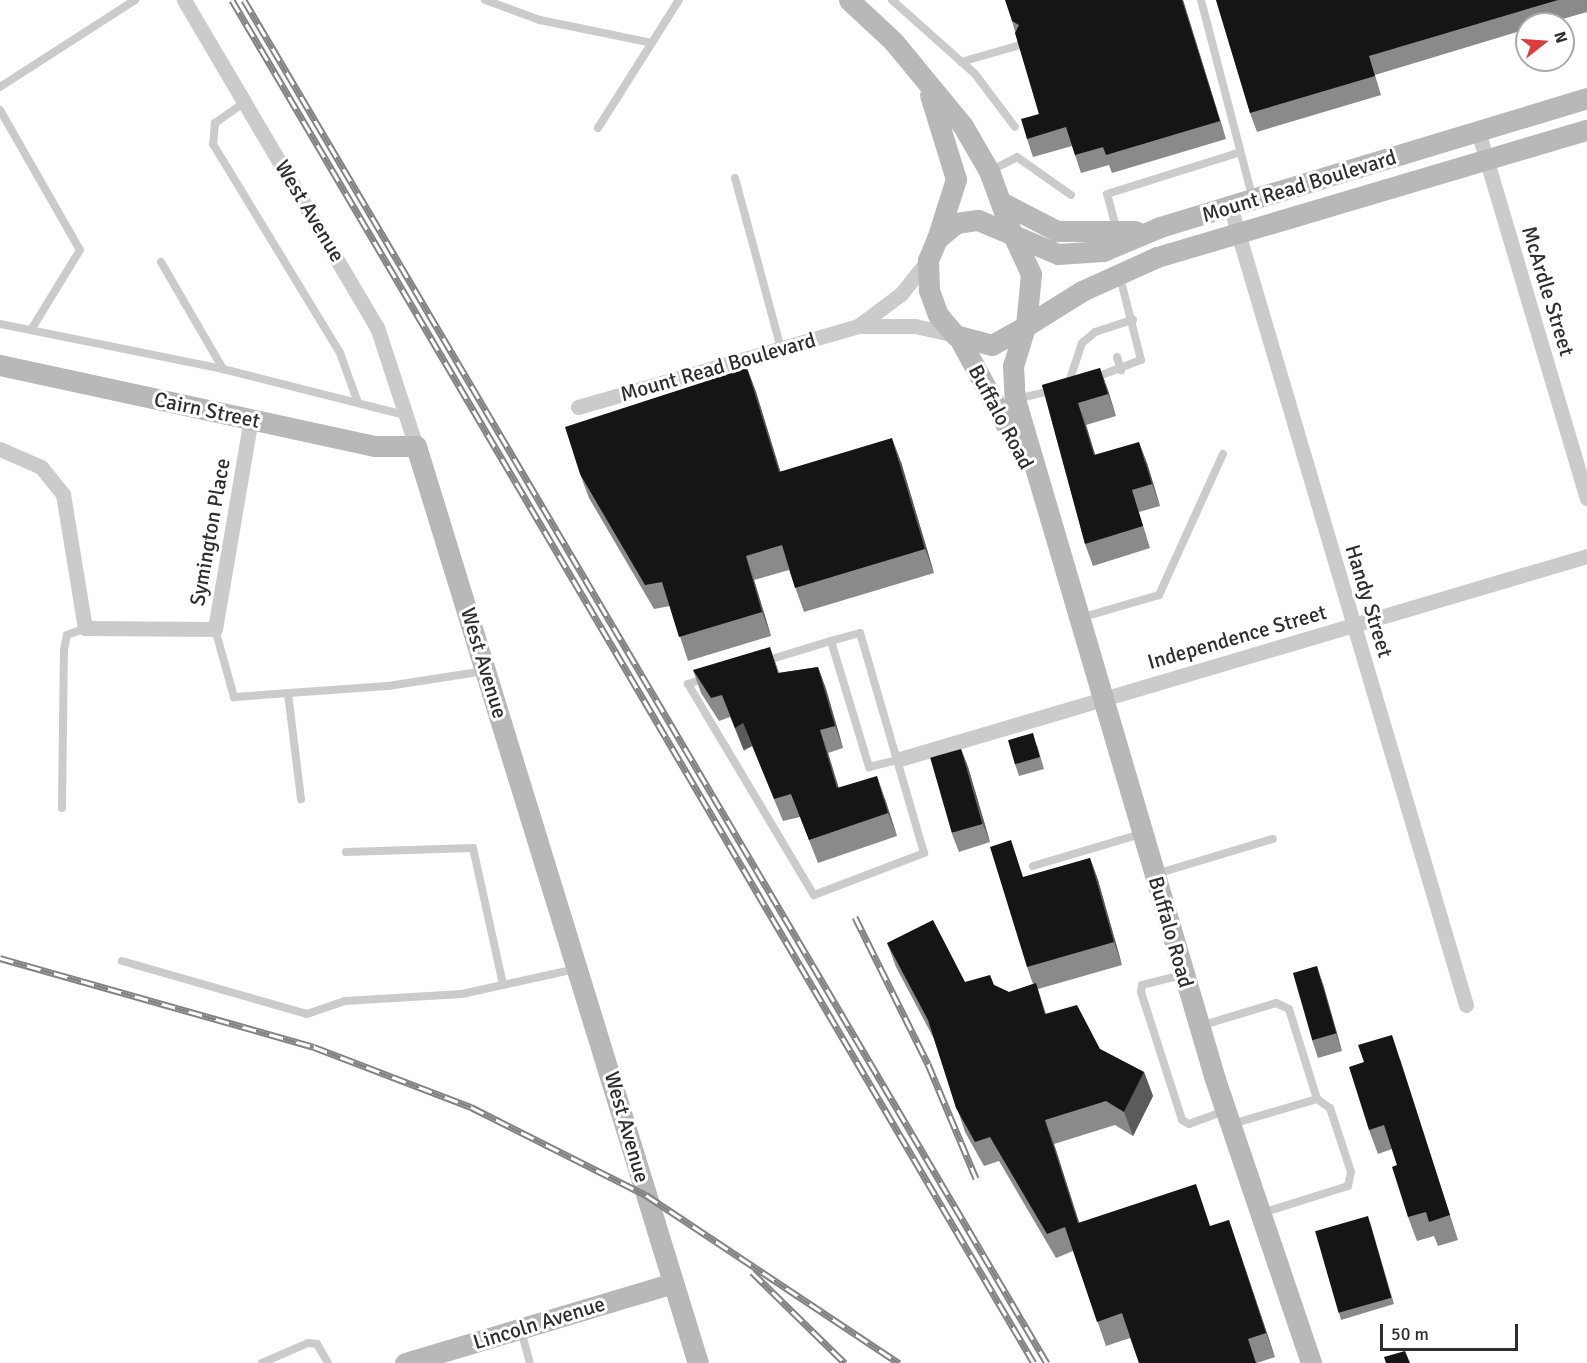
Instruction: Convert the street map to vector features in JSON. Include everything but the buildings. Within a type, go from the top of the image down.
[{"type":"main road","points":[[849,0],[924,80],[963,126],[989,171],[1003,203],[1012,235],[1031,274],[1026,327],[992,345],[957,337],[932,303],[928,260],[955,191],[956,171],[924,80]]},
{"type":"main road","name":"Mount Read Boulevard","points":[[1012,235],[1058,254],[1087,254],[1160,227],[1254,203],[1587,98]]},
{"type":"main road","name":"Mount Read Boulevard","points":[[1026,327],[1118,272],[1238,233],[1587,130]]},
{"type":"main road","points":[[1003,203],[1058,231],[1118,233],[1160,227]]},
{"type":"main road","points":[[937,239],[967,221],[989,223],[1012,235]]},
{"type":"main road","name":"Buffalo Road","points":[[1026,327],[1013,366],[1015,399],[1198,1026],[1311,1363]]},
{"type":"main road","name":"Buffalo Road","points":[[957,337],[1042,497]]},
{"type":"main road","name":"Cairn Street","points":[[0,365],[374,446],[416,446]]},
{"type":"main road","name":"West Avenue","points":[[416,446],[580,968],[698,1363]]},
{"type":"main road","name":"Lincoln Avenue","points":[[405,1363],[432,1359],[520,1328],[673,1282]]},
{"type":"street","name":"West Avenue","points":[[184,0],[377,327],[416,446]]},
{"type":"street","name":"McArdle Street","points":[[1478,131],[1587,498]]},
{"type":"street","name":"Handy Street","points":[[1231,209],[1466,1005]]},
{"type":"street","points":[[858,326],[901,294],[928,260]]},
{"type":"street","name":"Mount Read Boulevard","points":[[578,407],[858,326]]},
{"type":"street","points":[[858,326],[915,326],[957,337]]},
{"type":"street","name":"Symington Place","points":[[85,628],[215,629],[251,419]]},
{"type":"street","points":[[0,449],[41,467],[63,494],[85,628]]},
{"type":"street","name":"Independence Street","points":[[900,759],[1587,556]]},
{"type":"lane","points":[[0,87],[135,0]]},
{"type":"lane","points":[[485,0],[540,20],[652,43]]},
{"type":"lane","points":[[598,128],[679,0]]},
{"type":"lane","points":[[892,0],[961,62],[1015,128]]},
{"type":"lane","points":[[1201,0],[1238,153],[1254,203]]},
{"type":"lane","points":[[961,62],[1020,45]]},
{"type":"lane","points":[[245,101],[214,123],[213,144],[340,353],[358,403]]},
{"type":"lane","points":[[0,110],[80,250],[31,330]]},
{"type":"lane","points":[[1118,233],[1107,194],[1238,153]]},
{"type":"lane","points":[[989,171],[1017,157],[1071,195]]},
{"type":"lane","points":[[735,178],[781,348]]},
{"type":"lane","points":[[161,262],[223,369]]},
{"type":"lane","points":[[1015,399],[1121,370],[1141,360],[1133,320],[1118,272]]},
{"type":"lane","points":[[1068,386],[1082,343],[1133,320]]},
{"type":"lane","points":[[0,324],[223,369],[407,415]]},
{"type":"lane","points":[[1117,357],[1121,370]]},
{"type":"lane","points":[[1079,618],[1159,595],[1223,454]]},
{"type":"lane","points":[[62,807],[64,650],[67,635],[85,628]]},
{"type":"lane","points":[[215,629],[234,697],[388,686],[486,670]]},
{"type":"lane","points":[[721,674],[688,684],[814,895],[924,853],[900,759],[860,633],[754,664]]},
{"type":"lane","points":[[831,641],[869,767],[900,759]]},
{"type":"lane","points":[[288,693],[301,799]]},
{"type":"lane","points":[[1033,866],[1142,833]]},
{"type":"lane","points":[[1155,874],[1273,839]]},
{"type":"lane","points":[[346,852],[473,848],[503,985]]},
{"type":"lane","points":[[122,961],[307,1014],[345,1001],[462,994],[580,968]]},
{"type":"lane","points":[[1184,974],[1142,985],[1141,992],[1182,1120],[1189,1124],[1317,1099]]},
{"type":"lane","points":[[1198,1026],[1276,1003],[1289,1009],[1317,1099],[1330,1108],[1351,1172],[1348,1186],[1260,1213]]},
{"type":"lane","points":[[520,1328],[530,1363]]},
{"type":"lane","points":[[262,1363],[308,1343],[317,1344],[328,1363]]},
{"type":"railway","points":[[232,0],[1034,1363]]},
{"type":"railway","points":[[244,0],[1047,1363]]},
{"type":"railway","points":[[855,917],[928,1064],[976,1178]]},
{"type":"railway","points":[[0,958],[314,1047],[471,1107],[646,1195],[899,1363]]},
{"type":"railway","points":[[752,1272],[845,1363]]}]
